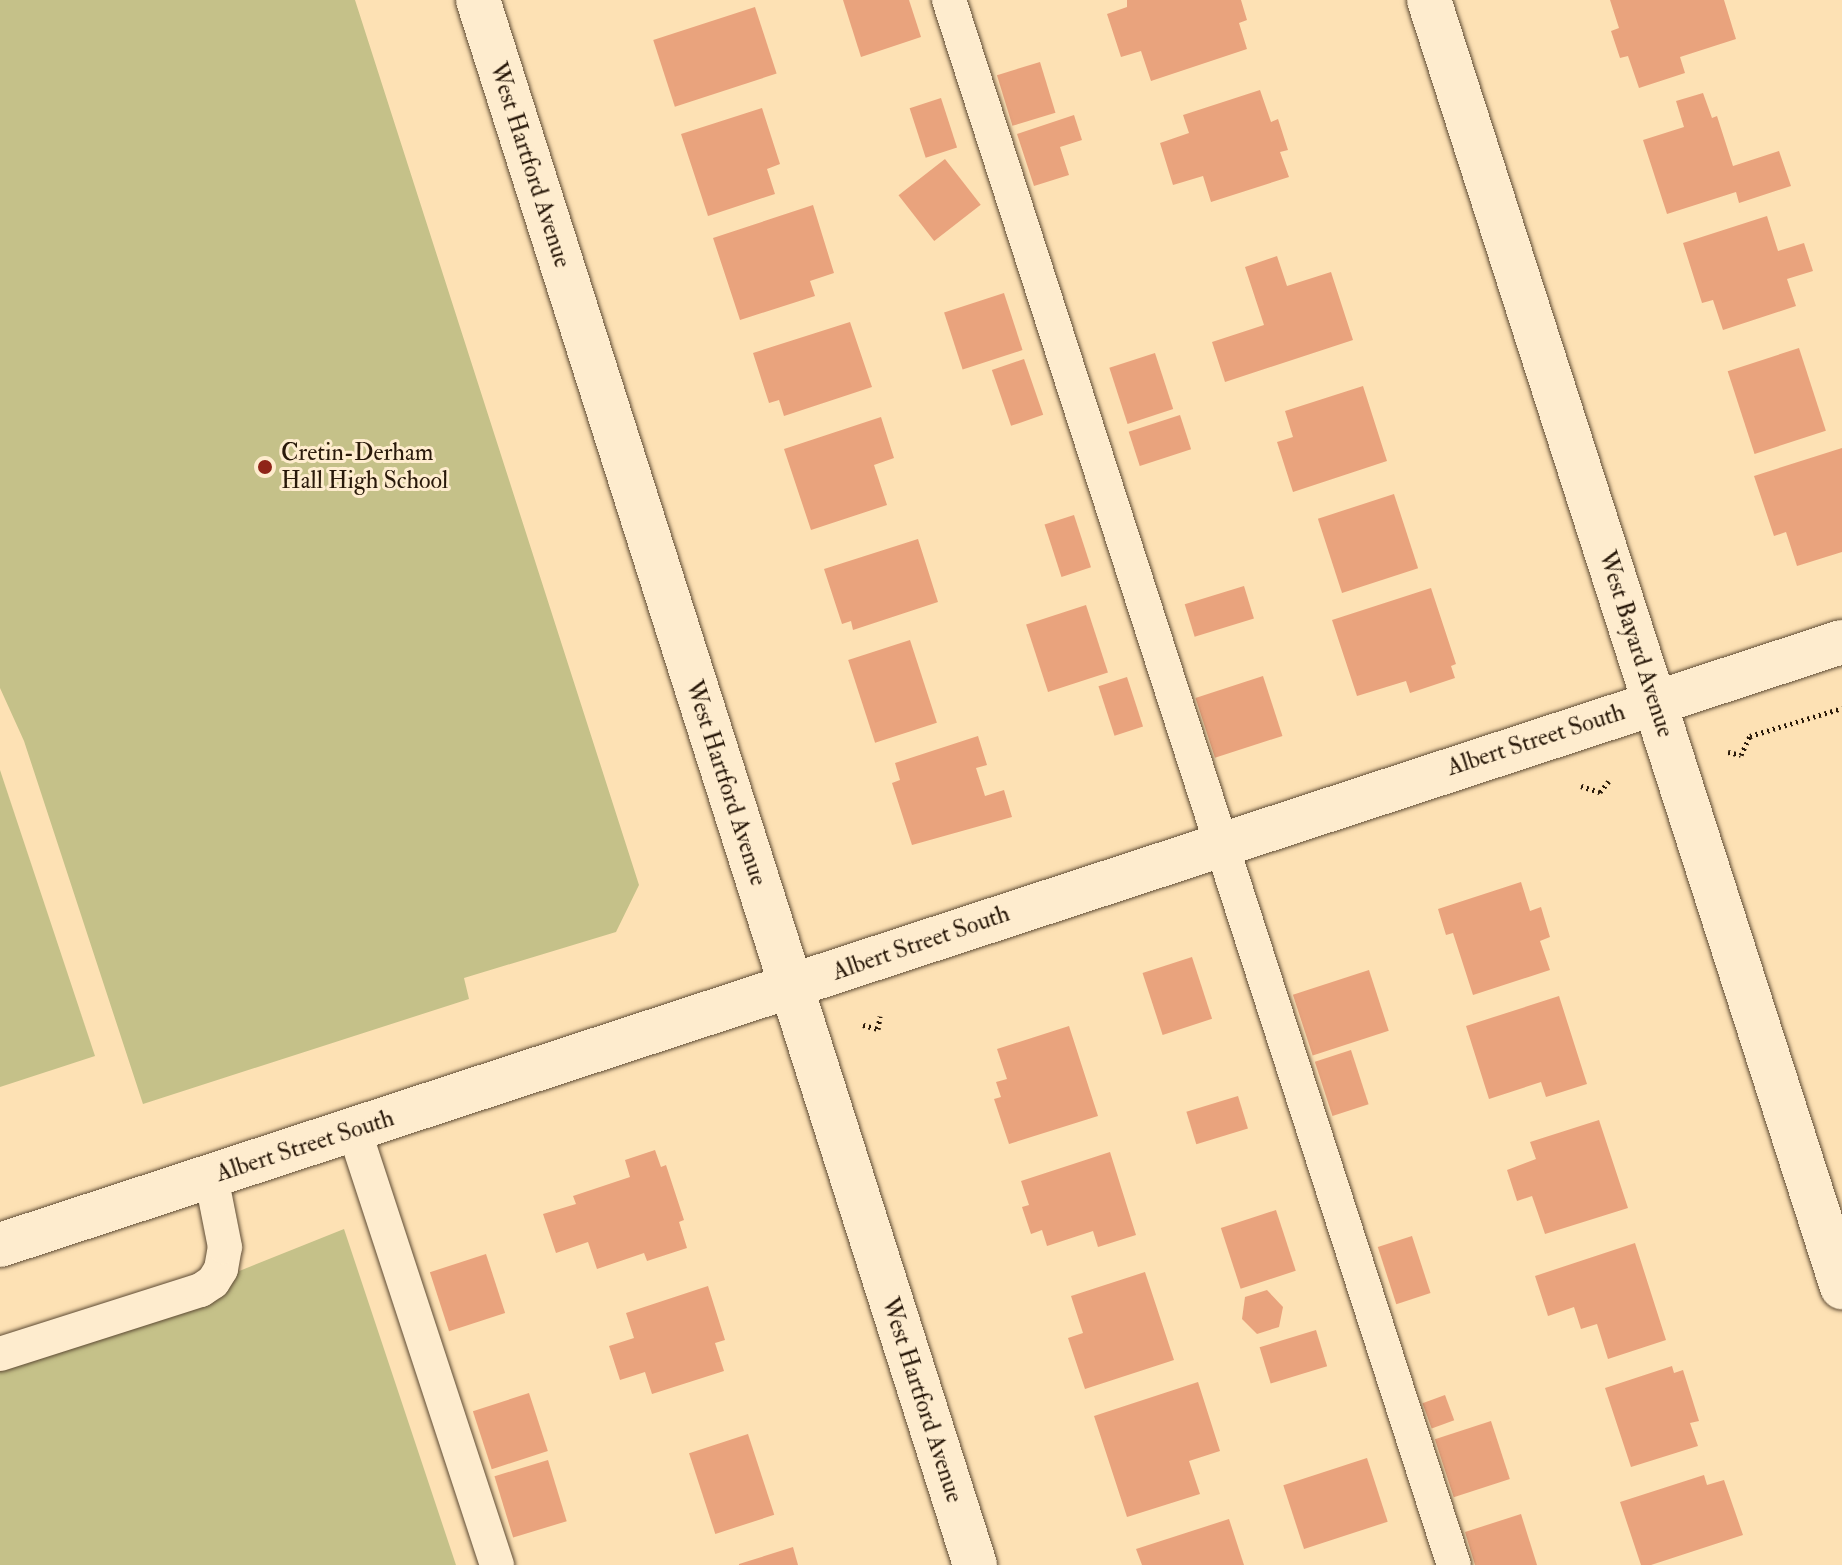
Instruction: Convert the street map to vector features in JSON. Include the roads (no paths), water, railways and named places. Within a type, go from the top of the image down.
[{"type":"street","name":"West Hartford Avenue","points":[[478,0],[975,1565]]},
{"type":"street","name":"West Bayard Avenue","points":[[1429,0],[1842,1287]]},
{"type":"street","name":"Albert Street South","points":[[0,1245],[791,987],[1219,843],[1842,642]]},
{"type":"lane","points":[[949,0],[1454,1565]]},
{"type":"lane","points":[[354,1130],[497,1565]]},
{"type":"lane","points":[[0,1354],[201,1290],[213,1282],[221,1269],[225,1247],[211,1176]]},
{"type":"place","name":"Cretin-Derham Hall High School","points":[[265,467]]}]
